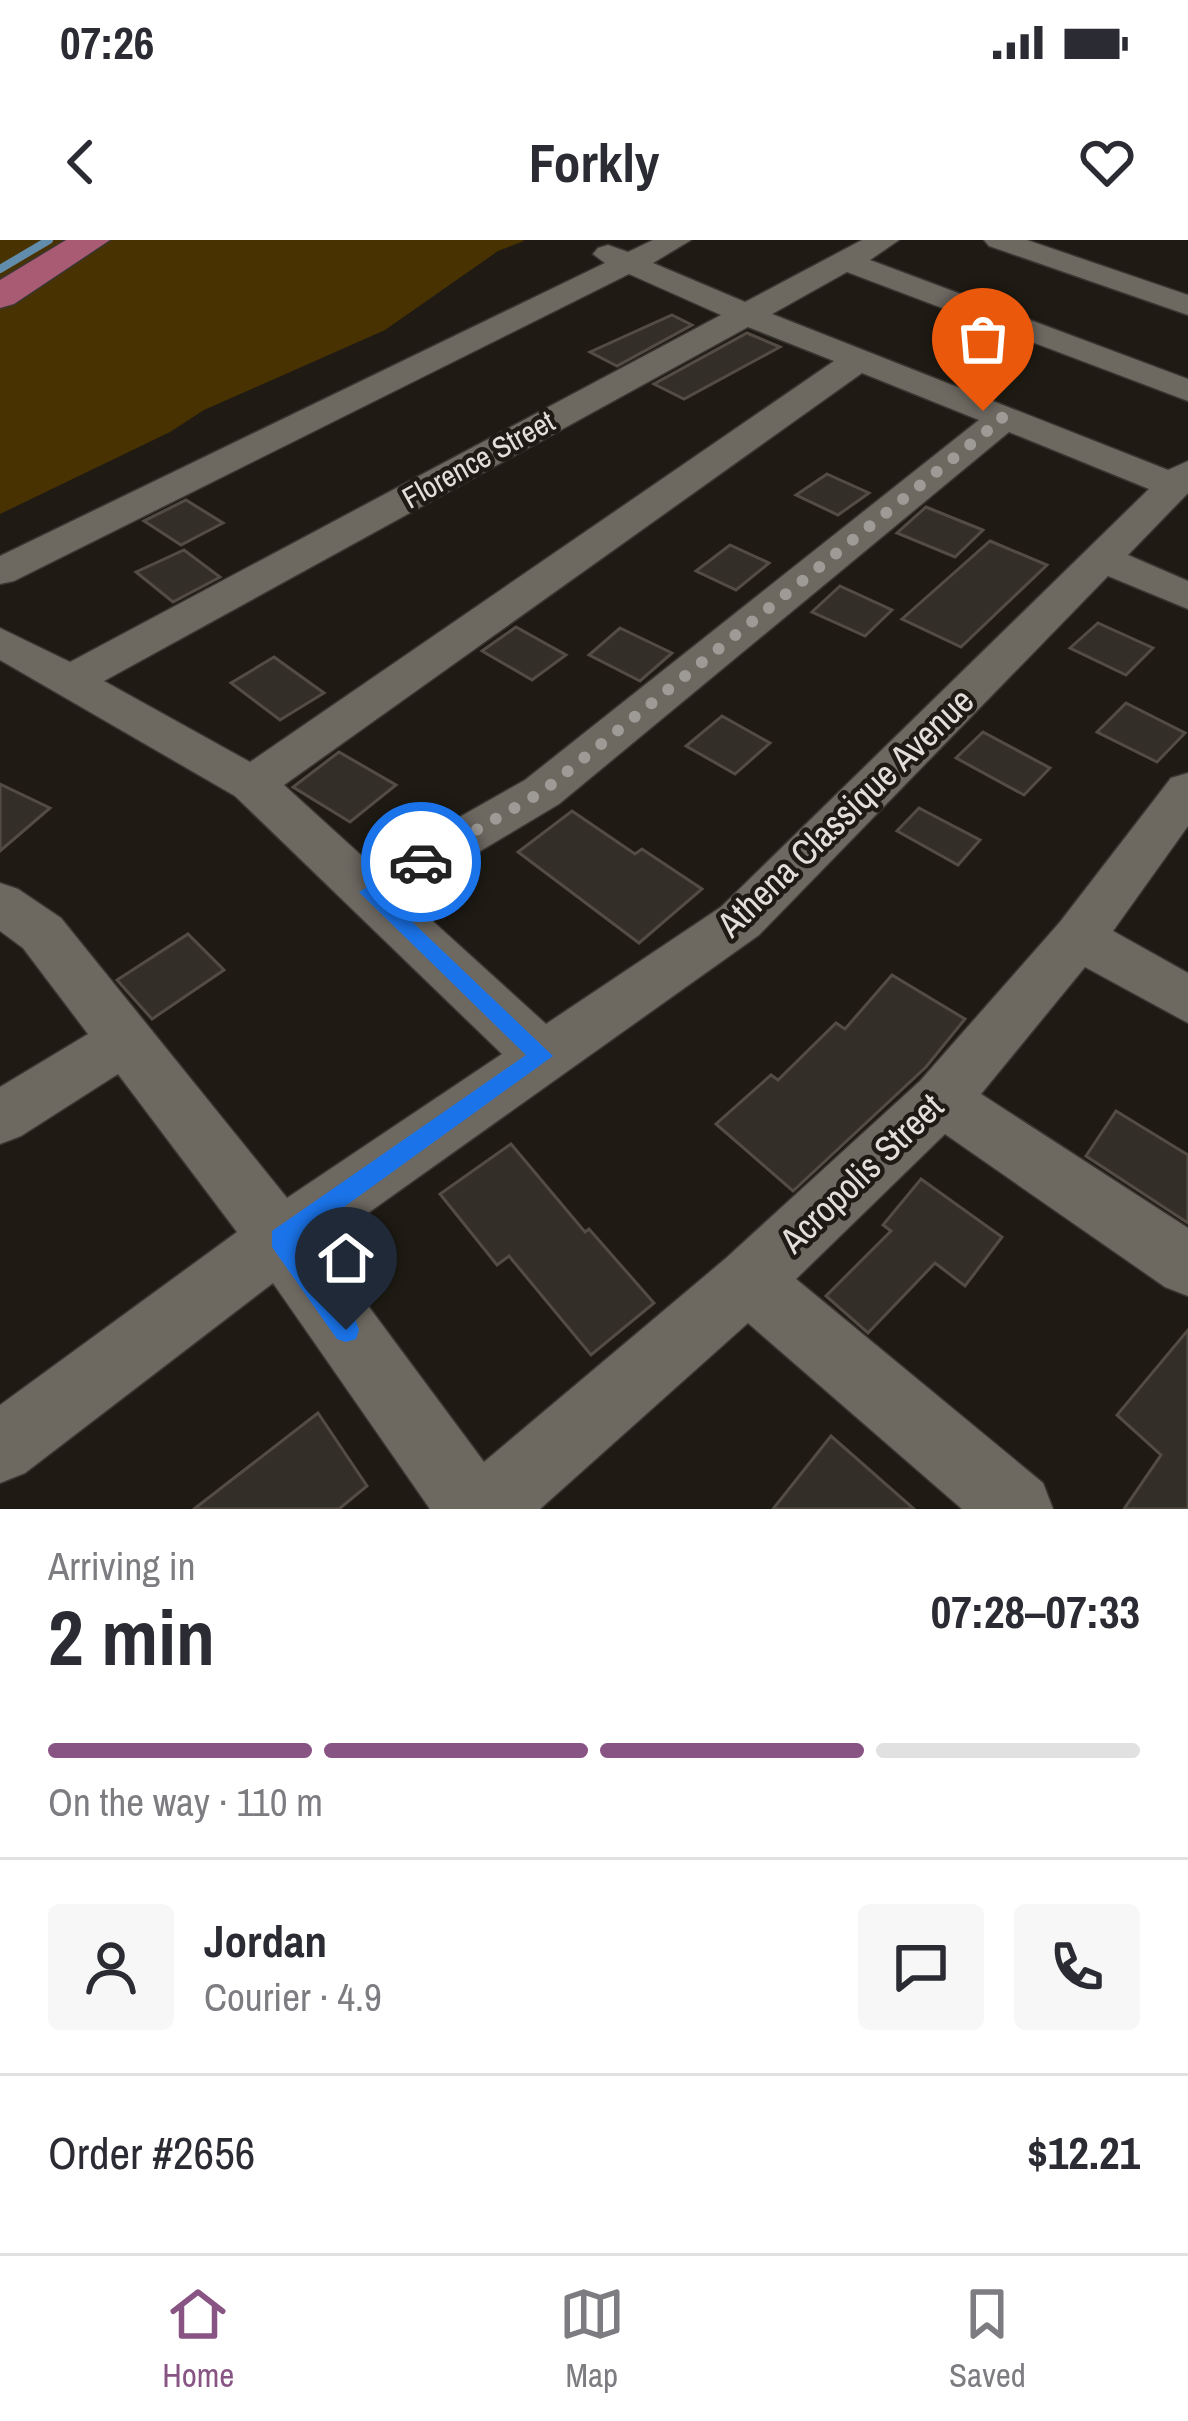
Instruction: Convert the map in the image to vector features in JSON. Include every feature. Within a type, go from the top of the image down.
[{"type":"main road","points":[[0,296],[92,240]]},
{"type":"street","points":[[594,240],[592,245],[626,263],[858,360],[1003,418],[1180,478]]},
{"type":"street","points":[[0,572],[676,240]]},
{"type":"street","name":"Florence Street","points":[[72,680],[884,240]]},
{"type":"street","points":[[1000,240],[1188,306]]},
{"type":"street","points":[[846,261],[1188,392]]},
{"type":"street","points":[[252,784],[858,360]]},
{"type":"street","points":[[369,892],[542,792],[1003,418]]},
{"type":"street","name":"Athena Classique Avenue","points":[[0,1448],[280,1239],[740,921],[1180,478]]},
{"type":"street","points":[[1102,560],[1188,596]]},
{"type":"street","points":[[0,642],[252,784],[542,1056]]},
{"type":"street","name":"Acropolis Street","points":[[485,1509],[748,1281],[941,1099],[1079,937],[1187,792]]},
{"type":"street","points":[[0,903],[42,932],[280,1239],[474,1509]]},
{"type":"street","points":[[1079,937],[1188,1000]]},
{"type":"street","points":[[0,1118],[124,1041]]},
{"type":"street","points":[[941,1099],[1188,1265]]},
{"type":"street","points":[[748,1281],[1017,1509]]},
{"type":"shaded area","points":[[0,240],[75,240],[0,286]]},
{"type":"shaded area","points":[[110,240],[524,241],[498,251],[385,330],[204,410],[170,432],[0,514],[0,308]]},
{"type":"building","points":[[672,315],[692,325],[617,366],[590,352]]},
{"type":"building","points":[[747,333],[780,347],[684,399],[654,384]]},
{"type":"building","points":[[827,474],[869,493],[838,515],[796,495]]},
{"type":"building","points":[[186,500],[223,523],[181,545],[144,521]]},
{"type":"building","points":[[926,507],[983,530],[955,557],[897,533]]},
{"type":"building","points":[[990,541],[1047,565],[961,647],[902,619]]},
{"type":"building","points":[[730,545],[769,563],[736,590],[696,571]]},
{"type":"building","points":[[184,550],[220,577],[173,602],[136,572]]},
{"type":"building","points":[[840,586],[892,610],[865,636],[812,612]]},
{"type":"building","points":[[1098,623],[1153,648],[1126,675],[1070,648]]},
{"type":"building","points":[[516,627],[566,655],[532,680],[482,651]]},
{"type":"building","points":[[620,628],[672,653],[640,681],[589,655]]},
{"type":"building","points":[[274,657],[324,693],[280,720],[231,683]]},
{"type":"building","points":[[1126,703],[1185,733],[1157,762],[1097,732]]},
{"type":"building","points":[[722,716],[770,743],[735,774],[686,746]]},
{"type":"building","points":[[983,732],[1050,768],[1024,795],[956,758]]},
{"type":"building","points":[[339,752],[396,785],[350,822],[293,787]]},
{"type":"building","points":[[0,784],[50,808],[0,851]]},
{"type":"building","points":[[919,808],[980,840],[958,865],[897,831]]},
{"type":"building","points":[[572,811],[635,854],[642,849],[702,889],[639,943],[518,852]]},
{"type":"building","points":[[188,934],[224,970],[152,1019],[117,980]]},
{"type":"building","points":[[892,975],[965,1019],[926,1067],[793,1191],[716,1124],[771,1075],[778,1080],[836,1023],[845,1029]]},
{"type":"building","points":[[1116,1111],[1188,1155],[1188,1223],[1086,1156]]},
{"type":"building","points":[[511,1144],[585,1232],[589,1229],[654,1303],[591,1355],[509,1256],[497,1265],[440,1194]]},
{"type":"building","points":[[921,1179],[1002,1237],[965,1286],[935,1263],[868,1333],[826,1296],[891,1231],[883,1225]]},
{"type":"building","points":[[1188,1330],[1188,1509],[1124,1509],[1161,1455],[1117,1415]]},
{"type":"building","points":[[318,1413],[367,1486],[339,1509],[194,1509]]},
{"type":"building","points":[[831,1436],[914,1509],[773,1509]]},
{"type":"waterway","points":[[0,269],[49,240]]},
{"type":"way so far","points":[[421,862],[542,792],[1003,418],[983,411]]},
{"type":"route","points":[[346,1330],[280,1239],[542,1056],[369,892],[421,862]]}]
